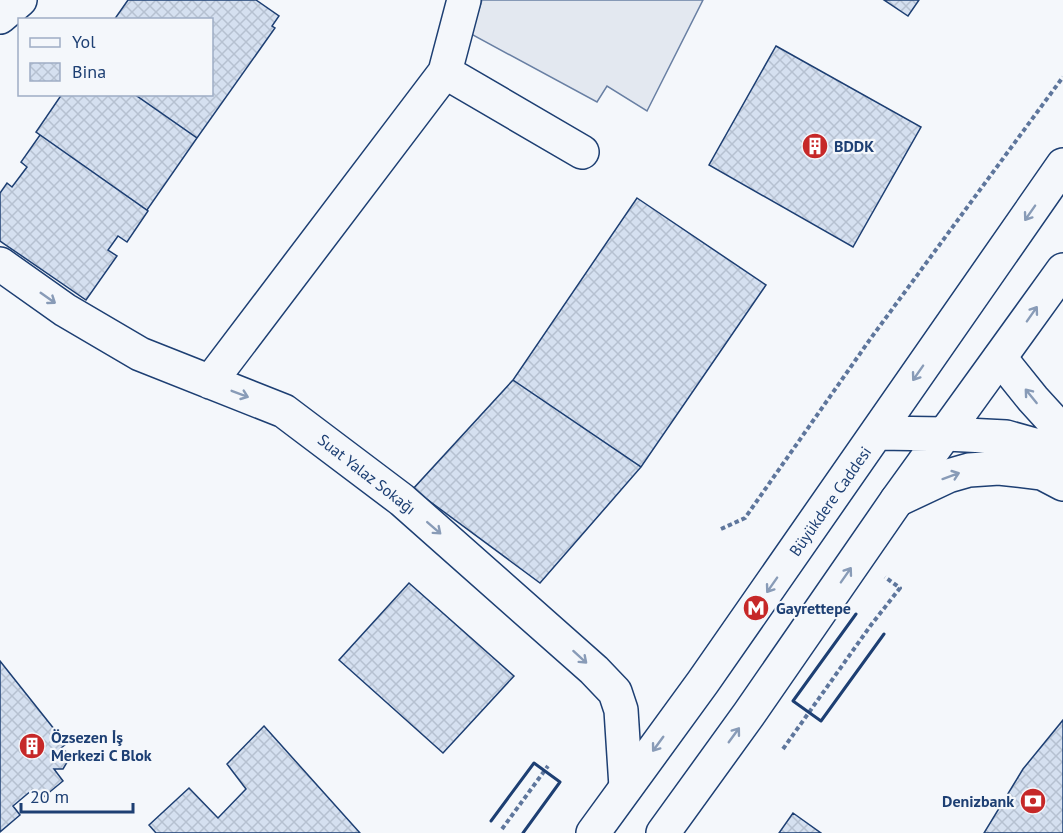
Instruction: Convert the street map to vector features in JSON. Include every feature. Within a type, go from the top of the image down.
[{"type":"street","points":[[0,17],[20,0]]},
{"type":"street","points":[[210,382],[445,72],[464,0]]},
{"type":"street","points":[[445,72],[582,152]]},
{"type":"street","name":"Büyükdere Caddesi","points":[[593,833],[704,682],[1063,165]]},
{"type":"street","name":"Suat Yalaz Sokağı","points":[[0,264],[65,310],[140,354],[284,411],[402,500],[594,670],[615,692],[621,710],[626,787]]},
{"type":"street","points":[[663,833],[749,714],[897,500],[1063,270]]},
{"type":"street","points":[[1000,358],[1063,432]]},
{"type":"street","points":[[877,434],[1006,437],[1063,453]]},
{"type":"street","points":[[897,500],[948,476],[969,470],[999,468],[1034,471],[1063,484]]},
{"type":"path","points":[[721,529],[745,518],[871,338],[1063,77]]},
{"type":"path","points":[[783,749],[871,625]]},
{"type":"path","points":[[502,828],[548,766]]},
{"type":"shaded area","points":[[482,0],[703,0],[647,111],[607,86],[597,102],[471,34]]},
{"type":"building","points":[[128,0],[256,0],[279,16],[272,26],[275,28],[197,138],[137,96],[213,96],[213,18],[115,18]]},
{"type":"building","points":[[884,0],[919,0],[908,16]]},
{"type":"building","name":"BDDK","points":[[776,46],[921,127],[853,247],[709,165]]},
{"type":"building","points":[[61,96],[137,96],[197,138],[147,210],[36,132]]},
{"type":"building","points":[[40,135],[148,211],[127,242],[118,236],[108,250],[117,256],[86,300],[0,241],[0,193],[7,183],[12,187],[27,167],[21,162]]},
{"type":"building","points":[[637,198],[766,285],[641,467],[513,380]]},
{"type":"building","points":[[513,380],[641,467],[540,583],[413,489]]},
{"type":"building","points":[[409,583],[514,676],[443,753],[339,660]]},
{"type":"building","name":"Özsezen İş Merkezi C Blok","points":[[0,661],[66,744],[60,749],[67,752],[69,759],[63,769],[54,769],[63,781],[40,800],[32,790],[13,806],[20,815],[0,832]]},
{"type":"building","name":"Denizbank","points":[[1063,720],[1063,833],[984,833],[1023,769]]},
{"type":"building","points":[[264,726],[360,833],[156,833],[149,825],[189,788],[218,818],[246,789],[227,764]]},
{"type":"building","points":[[793,813],[821,833],[779,833]]},
{"type":"wall","points":[[856,614],[793,701],[821,721],[884,634]]},
{"type":"wall","points":[[491,821],[534,763],[560,782],[523,833]]},
{"type":"place","name":"BDDK","points":[[815,146]]},
{"type":"place","name":"Gayrettepe","points":[[756,608]]},
{"type":"place","name":"Özsezen İş Merkezi C Blok","points":[[32,746]]},
{"type":"place","name":"Denizbank","points":[[1033,801]]}]
